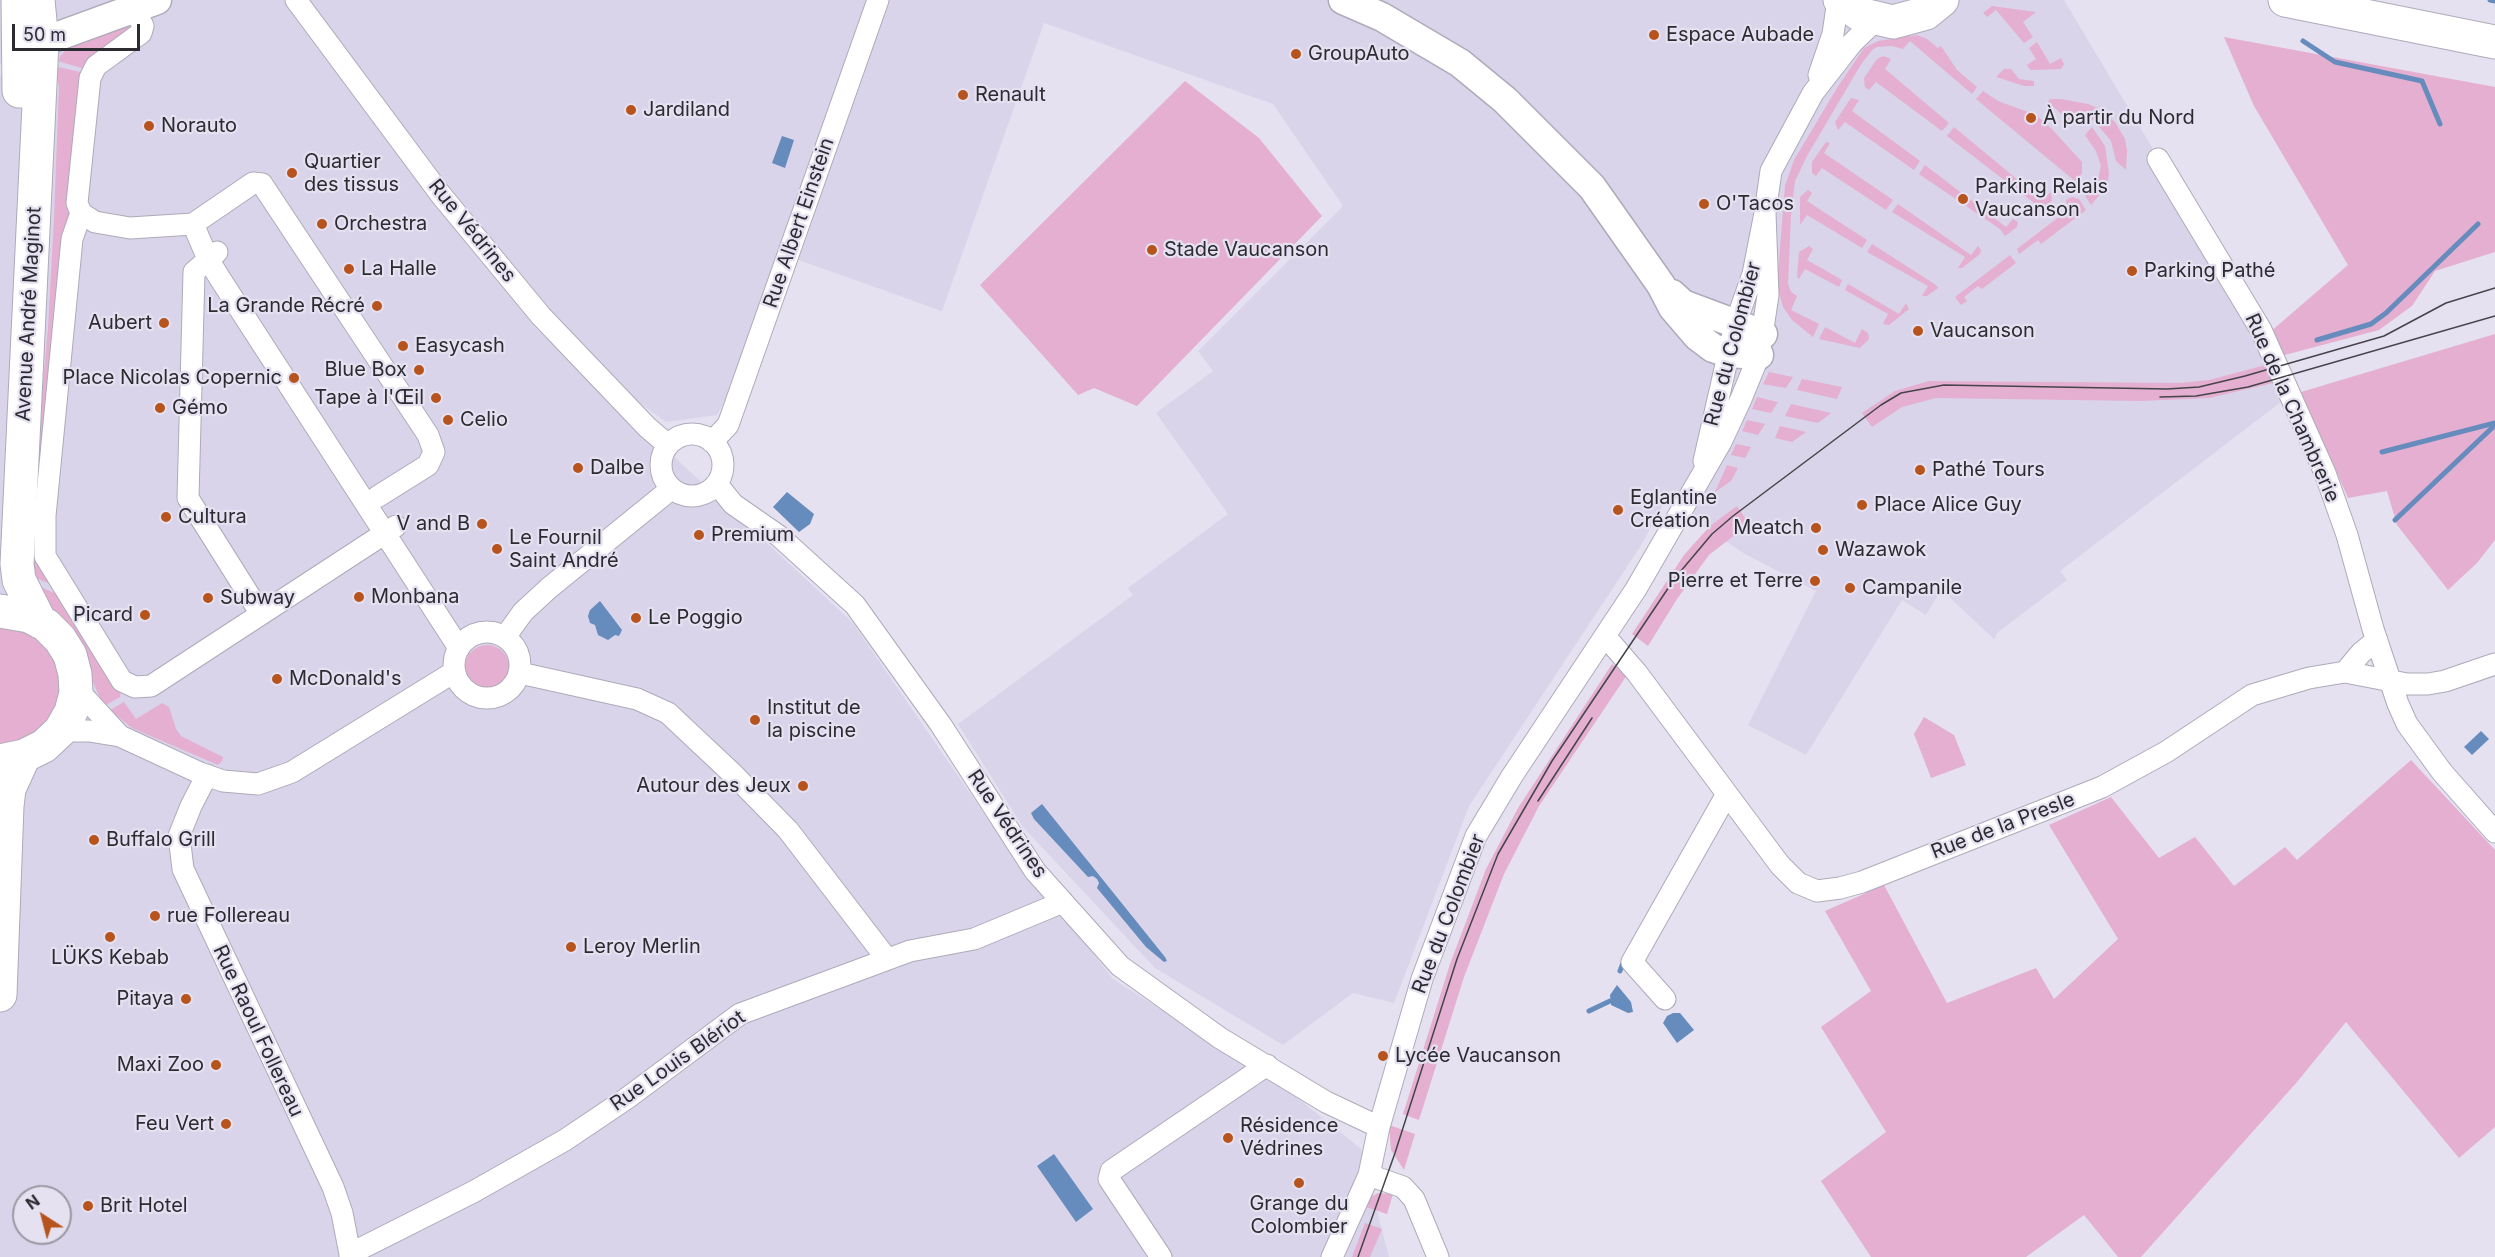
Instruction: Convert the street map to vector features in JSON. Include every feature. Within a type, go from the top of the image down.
[{"type":"main road","name":"Avenue André Maginot","points":[[18,0],[20,51],[17,564],[18,580],[40,622]]},
{"type":"main road","name":"Avenue André Maginot","points":[[0,545],[20,51],[38,0]]},
{"type":"main road","points":[[1839,0],[1859,14],[1893,22],[1926,13],[1942,0]]},
{"type":"main road","points":[[2285,0],[2495,42]]},
{"type":"main road","points":[[2407,0],[2495,19]]},
{"type":"main road","points":[[0,611],[29,616],[40,622],[60,639],[70,655],[75,674],[71,712],[60,731],[44,746],[12,758],[7,806],[0,996]]},
{"type":"street","name":"Rue Védrines","points":[[296,0],[441,195],[541,316],[647,427],[668,445]]},
{"type":"street","name":"Rue Albert Einstein","points":[[712,442],[728,425],[878,0]]},
{"type":"street","points":[[1342,0],[1382,17],[1460,63],[1505,100],[1592,187],[1661,285],[1673,308],[1698,336],[1713,348],[1728,353],[1761,344]]},
{"type":"street","name":"Rue du Colombier","points":[[1701,475],[1735,325],[1753,274],[1771,171],[1813,93],[1833,34],[1839,0]]},
{"type":"street","points":[[20,51],[146,4],[141,33],[96,66],[90,78],[77,203],[81,213],[95,222],[130,228],[193,225],[253,183],[262,184],[428,435],[434,452],[428,465],[377,497]]},
{"type":"street","name":"Rue du Colombier","points":[[1813,93],[1852,43],[1877,19]]},
{"type":"street","name":"Rue de la Chambrerie","points":[[2158,159],[2264,337],[2325,474],[2347,535],[2398,704],[2419,743],[2495,832]]},
{"type":"street","points":[[81,213],[72,239],[45,516],[45,556],[122,681],[135,687],[151,686],[390,530]]},
{"type":"street","name":"Rue du Colombier","points":[[1332,1257],[1369,1175],[1378,1127],[1422,979],[1476,836],[1512,776],[1633,594],[1721,442],[1761,344],[1768,295],[1765,213]]},
{"type":"street","points":[[193,225],[377,497],[390,530]]},
{"type":"street","points":[[213,255],[194,272],[188,498],[261,614]]},
{"type":"street","points":[[213,255],[463,643]]},
{"type":"street","points":[[1661,285],[1683,304],[1735,325],[1761,344]]},
{"type":"street","points":[[694,434],[712,442],[718,449],[723,467],[717,484],[700,496],[690,497],[671,489],[661,472],[660,463],[668,445],[675,439],[694,434]]},
{"type":"street","name":"Rue Védrines","points":[[717,484],[733,504],[779,536],[855,605],[941,725],[1035,871],[1120,966],[1211,1032],[1326,1102],[1378,1127]]},
{"type":"street","points":[[505,637],[523,612],[549,588],[671,489]]},
{"type":"street","points":[[486,632],[505,637],[520,657],[520,672],[516,682],[507,692],[496,697],[483,698],[465,690],[454,672],[454,664],[463,643],[486,632]]},
{"type":"street","name":"Rue de la Presle","points":[[1605,636],[1637,673],[1779,865],[1798,883],[1817,891],[1862,882],[2102,787],[2166,752],[2252,694],[2309,678],[2345,672],[2391,679],[2407,684],[2428,684],[2445,681],[2495,664]]},
{"type":"street","points":[[2345,672],[2361,653],[2377,640]]},
{"type":"street","points":[[60,731],[89,731],[120,736],[207,776],[223,781],[258,784],[292,772],[454,672]]},
{"type":"street","points":[[520,672],[637,699],[668,714],[735,776],[788,830],[887,959]]},
{"type":"street","points":[[75,687],[120,736]]},
{"type":"street","name":"Rue Raoul Follereau","points":[[207,776],[191,806],[179,837],[183,869],[333,1187],[342,1213],[350,1255]]},
{"type":"street","points":[[1665,999],[1632,962],[1727,794]]},
{"type":"street","name":"Rue Louis Blériot","points":[[350,1255],[473,1192],[565,1140],[626,1099],[740,1014],[923,947],[974,939],[1064,902]]},
{"type":"street","points":[[1161,1257],[1109,1179],[1111,1171],[1267,1065]]},
{"type":"street","points":[[1369,1175],[1403,1187],[1409,1193],[1414,1199],[1438,1257]]},
{"type":"shaded area","points":[[0,0],[2064,0],[2261,330],[2290,395],[2060,571],[2067,580],[1998,632],[1994,639],[1946,594],[1938,595],[1926,615],[1902,600],[1806,755],[1748,725],[1816,591],[1745,554],[1665,501],[1640,547],[1469,806],[1394,1003],[1353,993],[1283,1045],[1155,968],[1023,827],[958,724],[1133,595],[1128,588],[1228,514],[1156,413],[1213,371],[1198,351],[1343,206],[1273,104],[1044,23],[942,311],[799,260],[717,415],[666,422],[530,323],[852,622],[987,818],[1113,979],[1294,1095],[1361,1149],[1389,1257],[0,1257],[0,76],[24,61],[0,64]]},
{"type":"shaded area","points":[[1992,6],[2036,12],[2023,22],[2033,37],[2024,43],[1996,10],[1987,17],[1983,13]]},
{"type":"shaded area","points":[[125,26],[130,27],[131,31],[85,69],[58,61],[70,46]]},
{"type":"shaded area","points":[[1917,35],[1927,39],[1938,48],[1941,46],[1957,70],[1977,87],[1972,94],[1910,41],[1903,49],[1892,46],[1877,47],[1860,66],[1807,156],[1795,181],[1788,284],[1791,292],[1797,296],[1791,310],[1819,324],[1813,337],[1792,320],[1783,307],[1777,285],[1785,186],[1794,160],[1864,48],[1878,41]]},
{"type":"shaded area","points":[[2224,37],[2495,87],[2495,252],[2435,271],[2412,306],[2379,330],[2281,356],[2270,332],[2348,265],[2254,106]]},
{"type":"shaded area","points":[[2037,42],[2050,64],[2061,58],[2064,64],[2061,69],[2031,70],[2028,67],[2027,65],[2036,59],[2029,48]]},
{"type":"shaded area","points":[[1883,56],[1891,59],[1885,69],[1949,123],[1942,131],[1876,82],[1869,90],[1865,87],[1864,78],[1877,59]]},
{"type":"shaded area","points":[[58,67],[85,73],[38,497],[36,497],[54,219],[59,85],[56,79],[56,69]]},
{"type":"shaded area","points":[[2004,69],[2011,69],[2019,79],[2034,81],[2034,86],[2024,86],[1996,77]]},
{"type":"shaded area","name":"Stade Vaucanson","points":[[1185,81],[1259,138],[1322,216],[1137,406],[1094,388],[1078,395],[980,285]]},
{"type":"shaded area","points":[[1983,91],[1998,101],[2036,115],[2050,127],[2082,162],[2082,173],[2076,182],[1976,99]]},
{"type":"shaded area","points":[[1851,98],[1859,100],[1852,111],[1920,161],[1914,170],[1845,122],[1838,130],[1835,122]]},
{"type":"shaded area","points":[[2050,99],[2088,104],[2098,108],[2115,122],[2125,139],[2126,170],[2116,161],[2111,141],[2095,122],[2084,112],[2073,124],[2048,102]]},
{"type":"shaded area","points":[[1954,127],[2042,200],[2051,192],[2052,201],[2034,215],[2029,213],[2034,203],[1947,136]]},
{"type":"shaded area","points":[[2092,127],[2105,146],[2109,174],[2107,186],[2091,205],[2084,194],[2091,193],[2096,188],[2101,166],[2096,151],[2085,135]]},
{"type":"shaded area","points":[[1826,142],[1830,143],[1824,153],[1893,200],[1886,210],[1822,168],[1816,176],[1812,173],[1812,162]]},
{"type":"shaded area","points":[[1925,165],[2006,227],[2013,219],[2018,222],[2017,227],[2005,236],[2000,229],[1919,174]]},
{"type":"shaded area","points":[[1808,190],[1812,193],[1807,201],[1867,240],[1862,248],[1807,215],[1800,225],[1800,197]]},
{"type":"shaded area","points":[[2072,197],[2079,199],[2086,210],[2041,244],[2038,240],[2019,254],[2017,249],[2064,213],[2067,207],[2066,200]]},
{"type":"shaded area","points":[[1898,204],[1971,255],[1978,246],[1981,250],[1980,254],[1962,268],[1958,268],[1965,257],[1892,212]]},
{"type":"shaded area","points":[[1872,244],[1938,288],[1927,296],[1922,296],[1928,286],[1867,252]]},
{"type":"shaded area","points":[[1809,246],[1813,249],[1807,260],[1842,280],[1839,287],[1805,269],[1799,279],[1797,277],[1799,252]]},
{"type":"shaded area","points":[[2010,255],[2016,263],[1982,289],[1978,286],[1964,297],[1967,301],[1961,305],[1955,297]]},
{"type":"shaded area","points":[[1848,284],[1899,314],[1906,303],[1909,309],[1889,325],[1883,324],[1888,314],[1845,290]]},
{"type":"shaded area","points":[[1825,327],[1855,343],[1862,329],[1868,333],[1869,339],[1860,348],[1819,339]]},
{"type":"shaded area","points":[[2495,334],[2495,540],[2477,563],[2448,590],[2397,525],[2387,491],[2348,498],[2301,392]]},
{"type":"shaded area","points":[[2269,364],[2277,382],[2209,398],[2141,401],[1936,398],[1902,407],[1872,427],[1862,413],[1895,391],[1929,381],[2181,383],[2209,380]]},
{"type":"shaded area","points":[[1769,372],[1793,377],[1786,388],[1763,384]]},
{"type":"shaded area","points":[[1802,379],[1842,387],[1837,399],[1797,390]]},
{"type":"shaded area","points":[[1757,397],[1778,402],[1771,413],[1752,409]]},
{"type":"shaded area","points":[[1791,404],[1831,413],[1818,423],[1785,416]]},
{"type":"shaded area","points":[[1747,420],[1765,424],[1758,435],[1742,431]]},
{"type":"shaded area","points":[[1780,426],[1806,432],[1792,442],[1775,438]]},
{"type":"shaded area","points":[[1736,444],[1751,447],[1745,458],[1731,455]]},
{"type":"shaded area","points":[[1727,465],[1738,468],[1731,481],[1715,492]]},
{"type":"shaded area","points":[[1737,506],[1749,524],[1709,555],[1677,599],[1648,646],[1632,634],[1684,555],[1710,526]]},
{"type":"shaded area","points":[[33,550],[35,556],[53,585],[31,576]]},
{"type":"shaded area","points":[[35,585],[60,595],[121,690],[120,697],[106,705],[102,702],[88,671],[42,602]]},
{"type":"shaded area","points":[[0,627],[23,630],[40,639],[53,654],[61,672],[58,711],[31,740],[0,746]]},
{"type":"shaded area","points":[[487,645],[496,646],[503,651],[508,658],[508,676],[503,683],[496,688],[487,689],[478,688],[471,683],[466,676],[465,667],[466,658],[471,651],[478,646]]},
{"type":"shaded area","points":[[1612,664],[1627,675],[1539,806],[1504,874],[1464,977],[1419,1120],[1403,1114],[1450,964],[1486,869],[1518,808]]},
{"type":"shaded area","points":[[124,702],[136,719],[162,703],[169,707],[176,729],[181,736],[223,757],[222,761],[218,765],[132,728],[110,710]]},
{"type":"shaded area","points":[[1924,717],[1954,735],[1966,765],[1931,778],[1914,734]]},
{"type":"shaded area","points":[[2411,760],[2495,850],[2495,1127],[2459,1158],[2346,1022],[2297,1082],[2141,1257],[2118,1257],[2084,1215],[2026,1257],[1871,1257],[1821,1181],[1886,1132],[1821,1027],[1871,991],[1825,911],[1884,885],[1947,1003],[2036,968],[2054,999],[2118,939],[2049,825],[2111,797],[2159,858],[2195,837],[2234,886],[2285,847],[2297,860]]},
{"type":"shaded area","points":[[1389,1125],[1415,1134],[1404,1170],[1391,1150]]},
{"type":"shaded area","points":[[1378,1193],[1393,1194],[1387,1214],[1363,1206],[1367,1199]]},
{"type":"shaded area","points":[[1365,1223],[1382,1229],[1370,1257],[1352,1257]]},
{"type":"water","points":[[782,136],[794,140],[785,168],[772,163]]},
{"type":"water","points":[[787,492],[814,514],[810,524],[799,532],[773,507]]},
{"type":"water","points":[[600,601],[622,630],[619,636],[615,635],[608,640],[598,635],[595,625],[590,623],[588,616],[590,610]]},
{"type":"water","points":[[2481,731],[2489,739],[2472,755],[2464,747]]},
{"type":"water","points":[[1042,804],[1167,961],[1164,962],[1146,947],[1097,888],[1099,883],[1097,879],[1093,876],[1088,877],[1034,819],[1031,813]]},
{"type":"water","points":[[1617,985],[1631,1002],[1633,1012],[1628,1013],[1611,1005],[1610,995]]},
{"type":"water","points":[[1680,1013],[1694,1030],[1677,1043],[1663,1023],[1667,1016]]},
{"type":"water","points":[[1054,1154],[1093,1209],[1076,1222],[1037,1166]]},
{"type":"waterway","points":[[2490,0],[2495,1]]},
{"type":"waterway","points":[[2303,41],[2335,62],[2422,81],[2440,124]]},
{"type":"waterway","points":[[2317,340],[2371,324],[2386,313],[2478,224]]},
{"type":"waterway","points":[[2382,452],[2495,423]]},
{"type":"waterway","points":[[2395,520],[2495,425]]},
{"type":"waterway","points":[[1620,971],[1624,960]]},
{"type":"waterway","points":[[1589,1011],[1610,1001]]},
{"type":"tram line","points":[[1358,1257],[1395,1153],[1457,959],[1498,854],[1552,761],[1675,578],[1712,534],[1733,516],[1881,405],[1901,393],[1944,385],[2167,389],[2199,387],[2384,336],[2446,303],[2495,288]]},
{"type":"tram line","points":[[2160,397],[2196,396],[2248,387],[2495,316]]},
{"type":"tram line","points":[[1538,801],[1592,718]]},
{"type":"place","name":"Espace Aubade","points":[[1654,35]]},
{"type":"place","name":"GroupAuto","points":[[1296,54]]},
{"type":"place","name":"Renault","points":[[963,95]]},
{"type":"place","name":"Jardiland","points":[[631,110]]},
{"type":"place","name":"À partir du Nord","points":[[2031,118]]},
{"type":"place","name":"Norauto","points":[[149,126]]},
{"type":"place","name":"Quartier des tissus","points":[[292,173]]},
{"type":"place","name":"Parking Relais Vaucanson","points":[[1963,199]]},
{"type":"place","name":"O'Tacos","points":[[1704,204]]},
{"type":"place","name":"Orchestra","points":[[322,224]]},
{"type":"place","name":"Stade Vaucanson","points":[[1152,250]]},
{"type":"place","name":"La Halle","points":[[349,269]]},
{"type":"place","name":"Parking Pathé","points":[[2132,271]]},
{"type":"place","name":"La Grande Récré","points":[[377,306]]},
{"type":"place","name":"Aubert","points":[[164,323]]},
{"type":"place","name":"Vaucanson","points":[[1918,331]]},
{"type":"place","name":"Easycash","points":[[403,346]]},
{"type":"place","name":"Blue Box","points":[[419,370]]},
{"type":"place","name":"Place Nicolas Copernic","points":[[294,378]]},
{"type":"place","name":"Tape à l'Œil","points":[[436,398]]},
{"type":"place","name":"Gémo","points":[[160,408]]},
{"type":"place","name":"Celio","points":[[448,420]]},
{"type":"place","name":"Dalbe","points":[[578,468]]},
{"type":"place","name":"Pathé Tours","points":[[1920,470]]},
{"type":"place","name":"Place Alice Guy","points":[[1862,505]]},
{"type":"place","name":"Eglantine Création","points":[[1618,510]]},
{"type":"place","name":"Cultura","points":[[166,517]]},
{"type":"place","name":"V and B","points":[[482,524]]},
{"type":"place","name":"Meatch","points":[[1816,528]]},
{"type":"place","name":"Premium","points":[[699,535]]},
{"type":"place","name":"Le Fournil Saint André","points":[[497,549]]},
{"type":"place","name":"Wazawok","points":[[1823,550]]},
{"type":"place","name":"Pierre et Terre","points":[[1815,581]]},
{"type":"place","name":"Campanile","points":[[1850,588]]},
{"type":"place","name":"Monbana","points":[[359,597]]},
{"type":"place","name":"Subway","points":[[208,598]]},
{"type":"place","name":"Picard","points":[[145,615]]},
{"type":"place","name":"Le Poggio","points":[[636,618]]},
{"type":"place","name":"McDonald's","points":[[277,679]]},
{"type":"place","name":"Institut de la piscine","points":[[755,720]]},
{"type":"place","name":"Autour des Jeux","points":[[803,786]]},
{"type":"place","name":"Buffalo Grill","points":[[94,840]]},
{"type":"place","name":"rue Follereau","points":[[155,916]]},
{"type":"place","name":"LÜKS Kebab","points":[[110,937]]},
{"type":"place","name":"Leroy Merlin","points":[[571,947]]},
{"type":"place","name":"Pitaya","points":[[186,999]]},
{"type":"place","name":"Lycée Vaucanson","points":[[1383,1056]]},
{"type":"place","name":"Maxi Zoo","points":[[216,1065]]},
{"type":"place","name":"Feu Vert","points":[[226,1124]]},
{"type":"place","name":"Résidence Védrines","points":[[1228,1138]]},
{"type":"place","name":"Grange du Colombier","points":[[1299,1183]]},
{"type":"place","name":"Brit Hotel","points":[[88,1206]]}]
